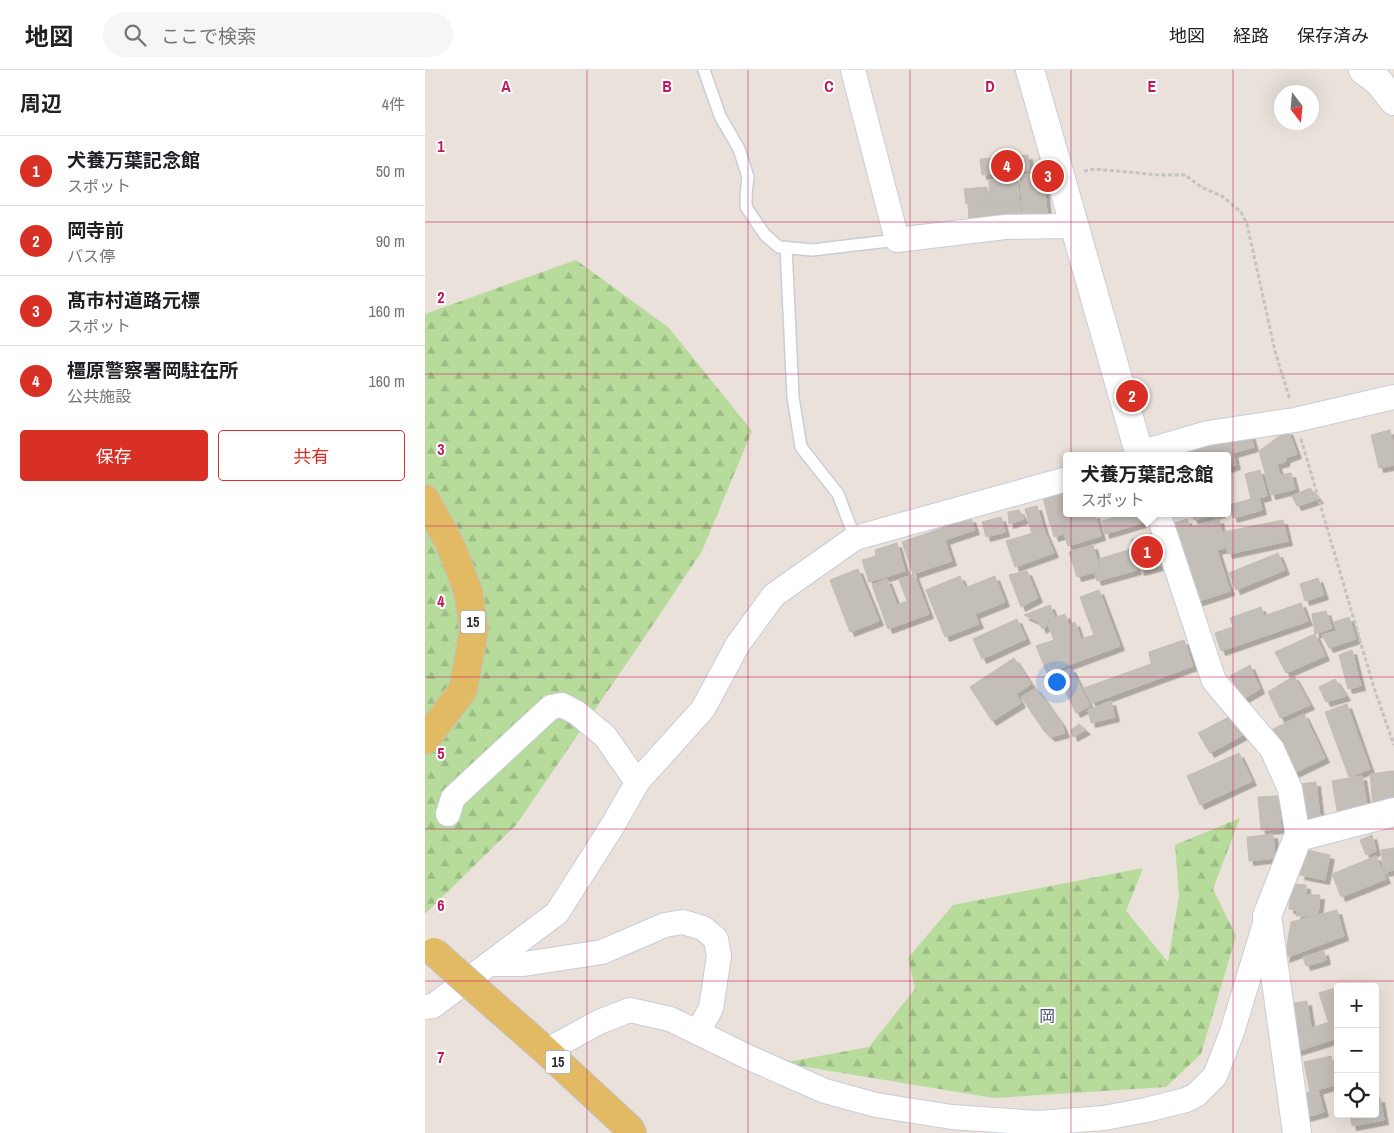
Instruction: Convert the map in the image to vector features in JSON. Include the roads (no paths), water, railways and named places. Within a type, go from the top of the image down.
[{"type":"main road","name":"15","points":[[425,499],[450,544],[468,591],[474,629],[463,690],[425,740]]},
{"type":"main road","name":"15","points":[[430,948],[546,1051],[630,1129],[632,1133]]},
{"type":"street","points":[[853,70],[897,240],[1005,227],[1075,226]]},
{"type":"street","points":[[1030,70],[1138,452]]},
{"type":"street","points":[[1363,70],[1379,82],[1394,101]]},
{"type":"street","points":[[1146,452],[1208,433],[1295,420],[1394,397]]},
{"type":"street","points":[[425,1007],[433,1006],[557,913],[613,825],[638,781],[703,709],[738,644],[774,595],[855,538],[1063,480]]},
{"type":"street","points":[[546,1051],[599,1022],[630,1010],[670,1019],[750,1058],[825,1091],[876,1105],[952,1116],[1038,1123],[1104,1118],[1186,1100],[1196,1095],[1215,1076],[1232,1032],[1267,916],[1298,837],[1290,789],[1272,749],[1214,681],[1159,517]]},
{"type":"street","points":[[448,814],[453,798],[551,707],[562,705],[577,713],[605,736],[638,781]]},
{"type":"street","points":[[1298,837],[1394,812]]},
{"type":"street","points":[[1267,916],[1297,1133]]},
{"type":"street","points":[[489,964],[524,964],[602,952],[665,925],[683,922],[703,928],[716,939],[719,956],[711,1008],[698,1032]]},
{"type":"lane","points":[[704,70],[720,116],[739,149],[744,163],[748,178],[746,207],[765,235],[779,247],[812,250],[897,240]]},
{"type":"lane","points":[[786,247],[793,397],[801,447],[838,494],[855,538]]},
{"type":"place","name":"橿原警察署岡駐在所","points":[[1007,166]]},
{"type":"place","name":"髙市村道路元標","points":[[1048,176]]},
{"type":"place","name":"岡寺前","points":[[1132,396]]},
{"type":"place","name":"犬養万葉記念館","points":[[1147,552]]},
{"type":"district","name":"岡","points":[[1047,1016]]}]
